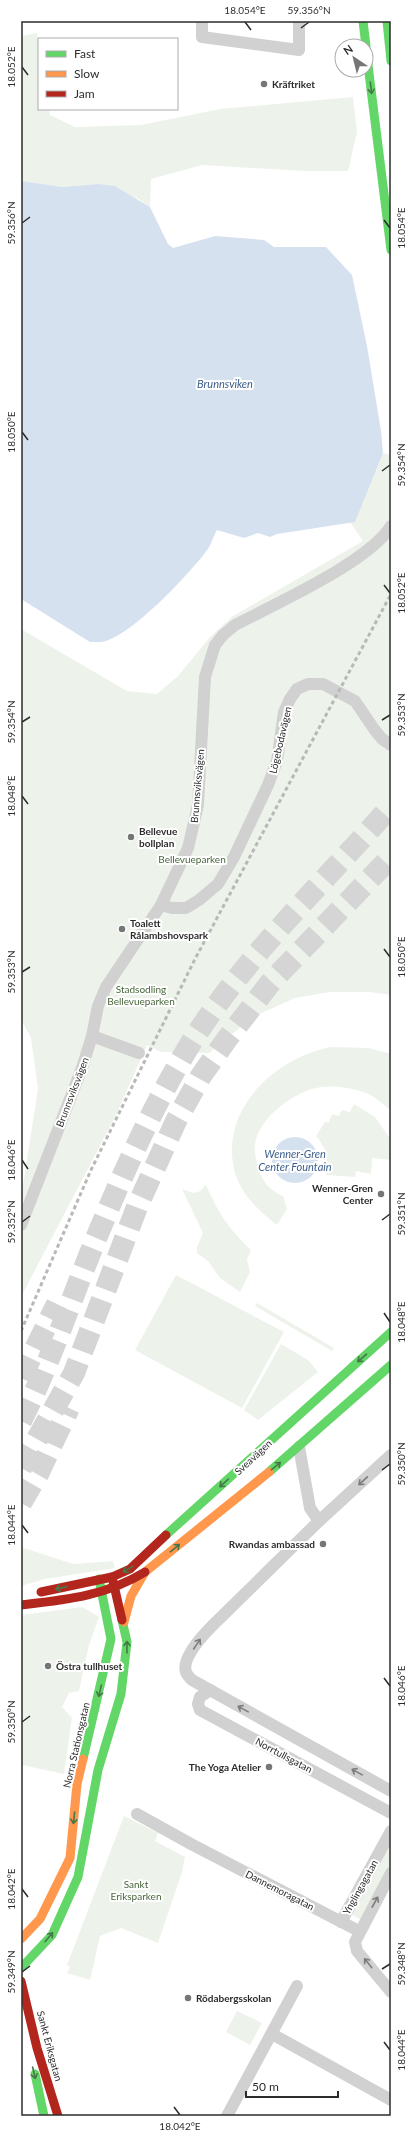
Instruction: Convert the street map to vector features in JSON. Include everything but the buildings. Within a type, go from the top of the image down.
[{"type":"main road","points":[[363,21],[365,38]]},
{"type":"main road","points":[[387,21],[391,62]]},
{"type":"main road","points":[[370,78],[391,250]]},
{"type":"main road","name":"Sveavägen","points":[[21,1595],[112,1577],[130,1570],[306,1406],[391,1332]]},
{"type":"main road","name":"Sveavägen","points":[[21,1605],[76,1599],[102,1594],[123,1587],[144,1572],[299,1447],[391,1365]]},
{"type":"main road","points":[[124,1628],[126,1606],[134,1588],[144,1572]]},
{"type":"main road","points":[[21,1964],[52,1935],[78,1877],[98,1770],[122,1694],[127,1656],[127,1642],[112,1577]]},
{"type":"main road","points":[[99,1579],[108,1620]]},
{"type":"main road","points":[[76,1599],[92,1604],[100,1609],[108,1620]]},
{"type":"main road","name":"Norra Stationsgatan","points":[[21,1939],[40,1919],[70,1858],[77,1784],[111,1639],[108,1620]]},
{"type":"main road","name":"Sankt Eriksgatan","points":[[21,1981],[37,2048],[58,2116]]},
{"type":"main road","points":[[21,2022],[44,2116]]},
{"type":"street","points":[[202,21],[202,37],[299,50],[299,21]]},
{"type":"street","name":"Brunnsviksvägen","points":[[21,1225],[92,1036],[98,1006],[106,987],[161,906],[179,870],[194,825],[198,805],[205,677],[215,645],[222,635],[235,625],[357,558],[382,538],[391,526]]},
{"type":"street","name":"Lögebodavägen","points":[[161,906],[186,908],[199,900],[218,884],[234,857],[268,786],[277,761],[284,712],[297,689],[308,684],[323,684],[355,701],[374,729],[391,745]]},
{"type":"street","points":[[92,1036],[139,1053]]},
{"type":"street","points":[[299,1447],[310,1508],[319,1521],[391,1455]]},
{"type":"street","name":"Norrtullsgatan","points":[[319,1521],[202,1636],[185,1665],[186,1673],[192,1680],[391,1791]]},
{"type":"street","name":"Norrtullsgatan","points":[[210,1690],[200,1697],[200,1710],[391,1813]]},
{"type":"street","name":"Dannemoragatan","points":[[137,1814],[185,1841],[359,1931]]},
{"type":"street","name":"Ynglingagatan","points":[[341,1922],[391,1831]]},
{"type":"street","name":"Ynglingagatan","points":[[359,1931],[391,1873]]},
{"type":"street","points":[[359,1931],[355,1942],[358,1951],[391,1992]]},
{"type":"street","points":[[227,2116],[297,1986]]},
{"type":"street","points":[[272,2034],[391,2100]]},
{"type":"green space","points":[[37,33],[38,110],[49,110],[50,115],[75,127],[141,125],[220,109],[353,97],[357,132],[348,171],[304,171],[202,165],[151,179],[150,207],[137,198],[98,184],[62,187],[23,182],[21,181],[21,36]]},
{"type":"green space","name":"Bellevueparken","points":[[383,453],[391,455],[391,995],[370,992],[330,992],[295,998],[253,1017],[209,1053],[161,1052],[147,1045],[116,1115],[21,1297],[21,1198],[38,1089],[31,1038],[21,1019],[21,629],[127,691],[157,694],[178,676],[211,636],[233,616],[363,541],[350,522],[355,521]]},
{"type":"green space","points":[[331,1047],[369,1048],[391,1054],[391,1110],[369,1094],[353,1089],[332,1086],[318,1087],[303,1092],[285,1103],[269,1117],[262,1126],[258,1135],[255,1144],[255,1153],[258,1168],[262,1177],[270,1188],[283,1196],[287,1209],[277,1225],[264,1215],[253,1203],[239,1183],[236,1176],[232,1153],[234,1131],[242,1110],[254,1092],[270,1076],[289,1063],[309,1053]]},
{"type":"green space","points":[[354,1104],[375,1117],[391,1140],[391,1160],[372,1158],[371,1174],[356,1171],[355,1177],[326,1175],[327,1159],[325,1150],[316,1136],[325,1122],[329,1122],[332,1114],[339,1116],[342,1110],[350,1112]]},
{"type":"green space","points":[[206,1185],[225,1220],[236,1235],[251,1250],[247,1260],[250,1272],[240,1292],[220,1278],[208,1261],[197,1253],[197,1247],[203,1233],[182,1189],[194,1193],[200,1191]]},
{"type":"green space","points":[[176,1275],[284,1332],[242,1408],[135,1350]]},
{"type":"green space","points":[[257,1303],[334,1348],[332,1351],[255,1306]]},
{"type":"green space","points":[[281,1344],[308,1360],[318,1372],[258,1420],[244,1410]]},
{"type":"green space","points":[[21,1547],[73,1564],[113,1561],[115,1568],[45,1579],[21,1586]]},
{"type":"green space","points":[[82,1607],[99,1617],[89,1645],[79,1691],[69,1693],[62,1707],[72,1718],[64,1774],[22,1765],[21,1615]]},
{"type":"green space","name":"Sankt Eriksparken","points":[[124,1816],[158,1833],[155,1841],[185,1857],[182,1872],[158,1943],[121,1928],[100,1936],[90,1980],[67,1973],[70,1967],[67,1965]]},
{"type":"green space","points":[[391,1835],[391,1868],[362,1920],[348,1913]]},
{"type":"green space","points":[[237,2011],[262,2023],[250,2045],[226,2032]]},
{"type":"water","name":"Brunnsviken","points":[[21,181],[62,187],[98,184],[115,186],[150,207],[168,244],[173,248],[215,236],[264,240],[274,247],[326,247],[352,275],[367,346],[381,431],[383,453],[355,522],[277,534],[270,537],[258,533],[244,538],[217,530],[208,549],[188,573],[159,603],[128,629],[114,638],[102,642],[90,642],[21,599]]},
{"type":"water","name":"Wenner-Gren Center Fountain","points":[[290,1137],[300,1137],[308,1141],[314,1147],[318,1155],[318,1165],[314,1173],[308,1179],[300,1183],[290,1183],[282,1179],[276,1173],[272,1165],[272,1155],[276,1147],[282,1141]]},
{"type":"tunnel","points":[[21,1421],[43,1374],[118,1186],[148,1121],[182,1058],[203,1024],[253,959],[391,806]]},
{"type":"tunnel","points":[[21,1468],[74,1373],[137,1207],[176,1121],[201,1076],[227,1039],[271,982],[391,857]]},
{"type":"tunnel","points":[[21,1378],[57,1304]]},
{"type":"tunnel","points":[[21,1503],[38,1474],[69,1408]]},
{"type":"railway","points":[[21,1331],[91,1170],[195,959],[391,594]]},
{"type":"traffic: fast","points":[[363,21],[365,38]]},
{"type":"traffic: fast","points":[[387,21],[391,61]]},
{"type":"traffic: fast","points":[[370,78],[391,250]]},
{"type":"traffic: fast","points":[[166,1535],[391,1332]]},
{"type":"traffic: fast","points":[[269,1472],[391,1365]]},
{"type":"traffic: fast","points":[[83,1759],[111,1639],[99,1579]]},
{"type":"traffic: fast","points":[[21,1968],[52,1935],[78,1877],[98,1770],[121,1694],[127,1642],[122,1620]]},
{"type":"traffic: fast","points":[[35,2074],[44,2116]]},
{"type":"traffic: slow","points":[[124,1622],[131,1596],[145,1572],[269,1472]]},
{"type":"traffic: slow","points":[[21,1939],[40,1919],[70,1858],[77,1784],[83,1759]]},
{"type":"traffic: jam","points":[[122,1620],[112,1577],[130,1569],[166,1535]]},
{"type":"traffic: jam","points":[[21,1605],[85,1596],[115,1587],[145,1572]]},
{"type":"traffic: jam","points":[[41,1592],[112,1577]]},
{"type":"traffic: jam","points":[[21,1981],[37,2048],[58,2116]]},
{"type":"place","name":"Kräftriket","points":[[264,84]]},
{"type":"place","name":"Bellevue bollplan","points":[[131,837]]},
{"type":"place","name":"Toalett Rålambshovspark","points":[[122,929]]},
{"type":"place","name":"Wenner-Gren Center","points":[[381,1194]]},
{"type":"place","name":"Rwandas ambassad","points":[[323,1544]]},
{"type":"place","name":"Östra tullhuset","points":[[48,1666]]},
{"type":"place","name":"The Yoga Atelier","points":[[269,1767]]},
{"type":"place","name":"Rödabergsskolan","points":[[188,1998]]},
{"type":"park label","name":"Stadsodling Bellevueparken","points":[[141,994]]}]
